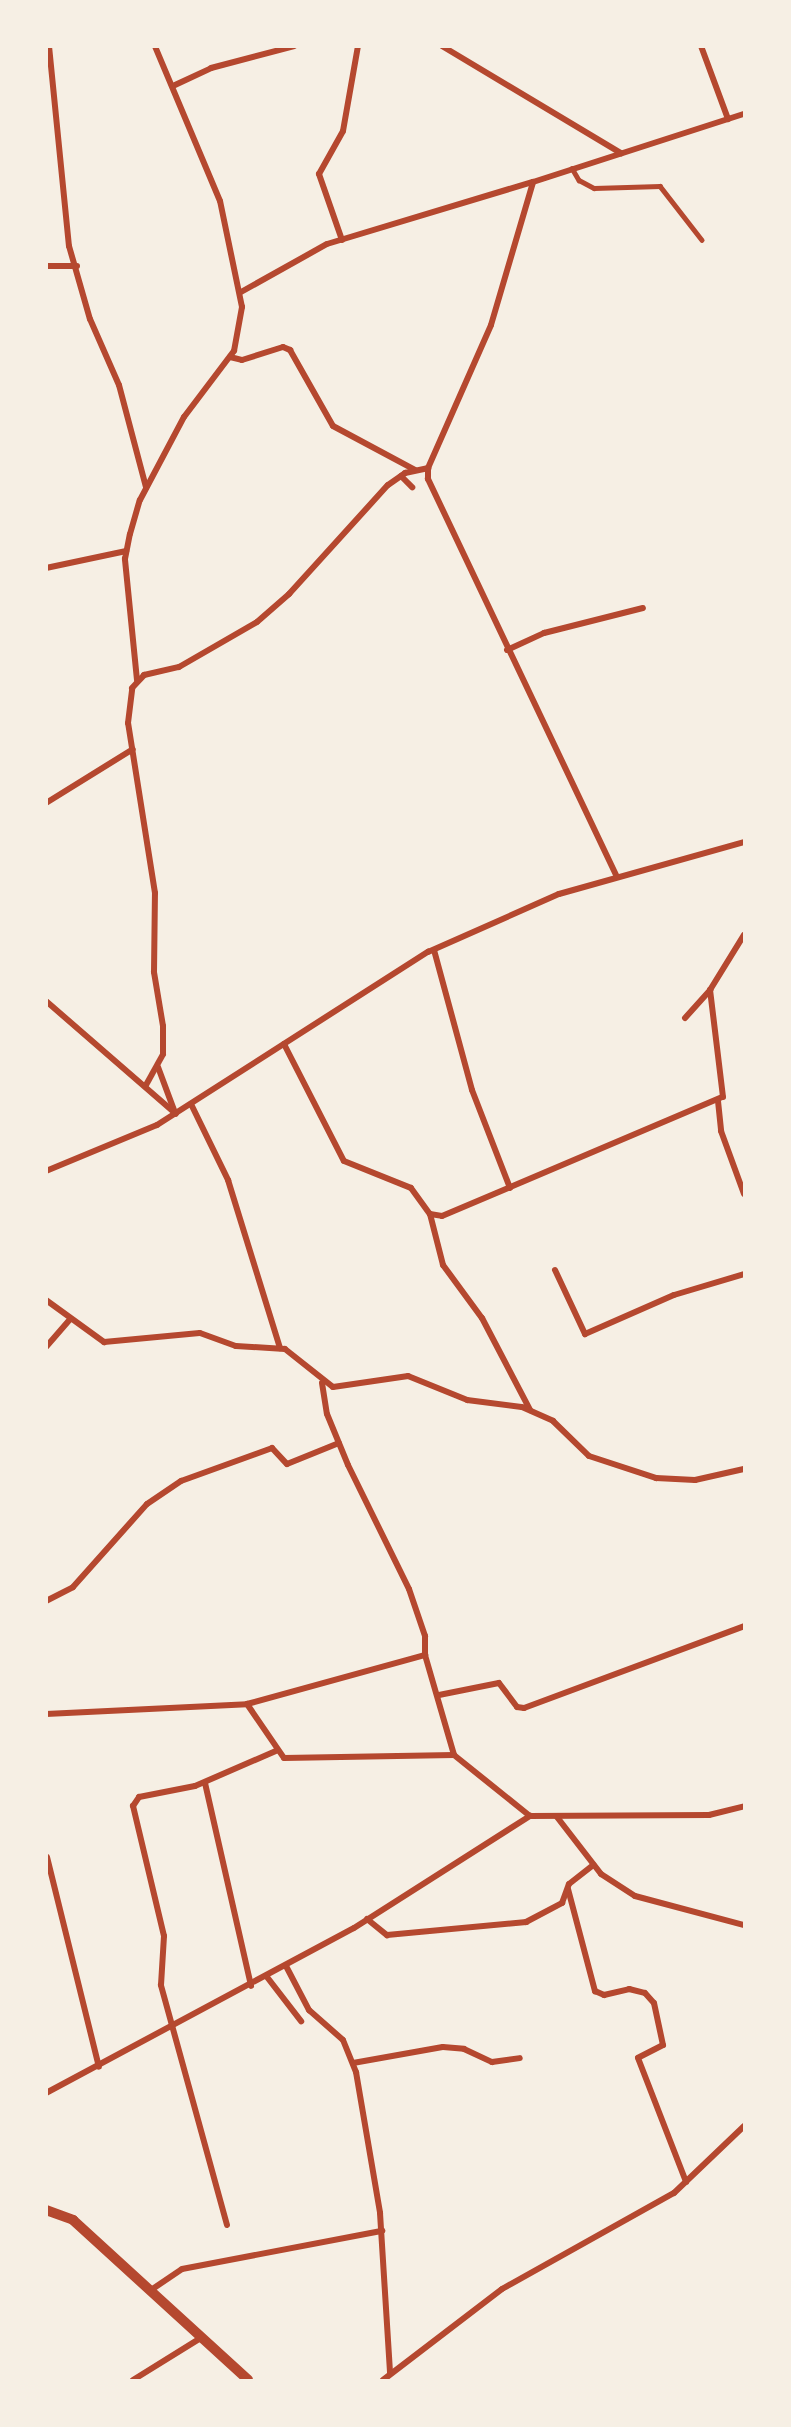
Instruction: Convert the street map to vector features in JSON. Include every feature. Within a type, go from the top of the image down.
[{"type":"street","points":[[49,46],[48,56],[66,227],[90,319],[119,385],[146,487]]},
{"type":"street","points":[[146,1085],[164,1054],[153,951],[155,893],[133,749],[129,704],[137,680],[126,551],[146,487],[184,417],[230,357],[240,332],[241,292],[220,201],[175,85],[155,46]]},
{"type":"street","points":[[175,85],[211,69],[294,46]]},
{"type":"street","points":[[342,240],[319,174],[342,131],[358,46]]},
{"type":"street","points":[[442,46],[621,153]]},
{"type":"street","points":[[701,46],[728,119]]},
{"type":"street","points":[[241,292],[306,253],[342,240],[744,114]]},
{"type":"street","points":[[533,182],[491,325],[428,468],[428,479],[507,650],[617,877]]},
{"type":"street","points":[[46,266],[77,266]]},
{"type":"street","points":[[230,357],[242,360],[283,347],[290,350],[333,426],[415,470]]},
{"type":"street","points":[[137,680],[178,667],[256,622],[401,476],[428,468]]},
{"type":"street","points":[[401,476],[412,487]]},
{"type":"street","points":[[46,568],[126,551]]},
{"type":"street","points":[[507,650],[544,633],[643,608]]},
{"type":"street","points":[[46,803],[133,749]]},
{"type":"street","points":[[46,1171],[176,1114],[434,950],[559,894],[744,842]]},
{"type":"street","points":[[685,1018],[710,990],[744,935]]},
{"type":"street","points":[[434,950],[472,1090],[510,1188]]},
{"type":"street","points":[[430,1215],[442,1216],[718,1101],[724,1093],[710,990]]},
{"type":"street","points":[[46,1001],[146,1085],[176,1114]]},
{"type":"street","points":[[284,1044],[337,1152],[354,1166],[411,1188],[430,1215],[443,1265],[482,1318],[530,1410]]},
{"type":"street","points":[[158,1067],[176,1114]]},
{"type":"street","points":[[718,1101],[721,1131],[744,1194]]},
{"type":"street","points":[[191,1104],[228,1180],[280,1348],[322,1383],[345,1386],[408,1376],[467,1400],[530,1410],[553,1421],[589,1456],[656,1478],[695,1480],[744,1469]]},
{"type":"street","points":[[555,1270],[585,1334],[674,1295],[744,1274]]},
{"type":"street","points":[[46,1300],[104,1342],[200,1333],[236,1346],[280,1348]]},
{"type":"street","points":[[46,1347],[70,1319]]},
{"type":"street","points":[[322,1383],[339,1443],[409,1589],[425,1636],[425,1655],[454,1755],[530,1816]]},
{"type":"street","points":[[46,1601],[73,1587],[147,1504],[181,1481],[272,1448],[287,1464],[339,1443]]},
{"type":"street","points":[[438,1695],[499,1683],[517,1707],[524,1708],[744,1626]]},
{"type":"street","points":[[46,1714],[247,1704],[425,1655]]},
{"type":"street","points":[[247,1704],[276,1751],[284,1758],[454,1755]]},
{"type":"street","points":[[227,2225],[171,2029],[159,1976],[164,1936],[133,1806],[139,1797],[205,1782],[276,1751]]},
{"type":"street","points":[[205,1782],[251,1986]]},
{"type":"street","points":[[46,2093],[251,1986],[367,1920],[530,1816],[709,1815],[744,1806]]},
{"type":"street","points":[[557,1817],[593,1865],[635,1896],[744,1925]]},
{"type":"street","points":[[46,1857],[99,2067]]},
{"type":"street","points":[[367,1920],[387,1935],[496,1927],[551,1911],[568,1889],[593,1865]]},
{"type":"street","points":[[568,1889],[595,1990],[604,1995],[629,1989],[645,1993],[654,2003],[663,2045],[638,2058],[686,2182]]},
{"type":"street","points":[[286,1966],[309,2010],[343,2040],[353,2063],[382,2231],[390,2374]]},
{"type":"street","points":[[267,1977],[302,2021]]},
{"type":"street","points":[[353,2063],[443,2047],[464,2049],[492,2062],[520,2058]]},
{"type":"street","points":[[383,2380],[502,2289],[620,2226],[686,2182],[744,2126]]},
{"type":"street","points":[[46,2210],[74,2220],[151,2290],[199,2339],[248,2380]]},
{"type":"street","points":[[151,2290],[182,2269],[382,2231]]},
{"type":"street","points":[[133,2380],[199,2339]]},
{"type":"lane","points":[[572,168],[579,180],[594,188],[660,186],[702,240]]}]
